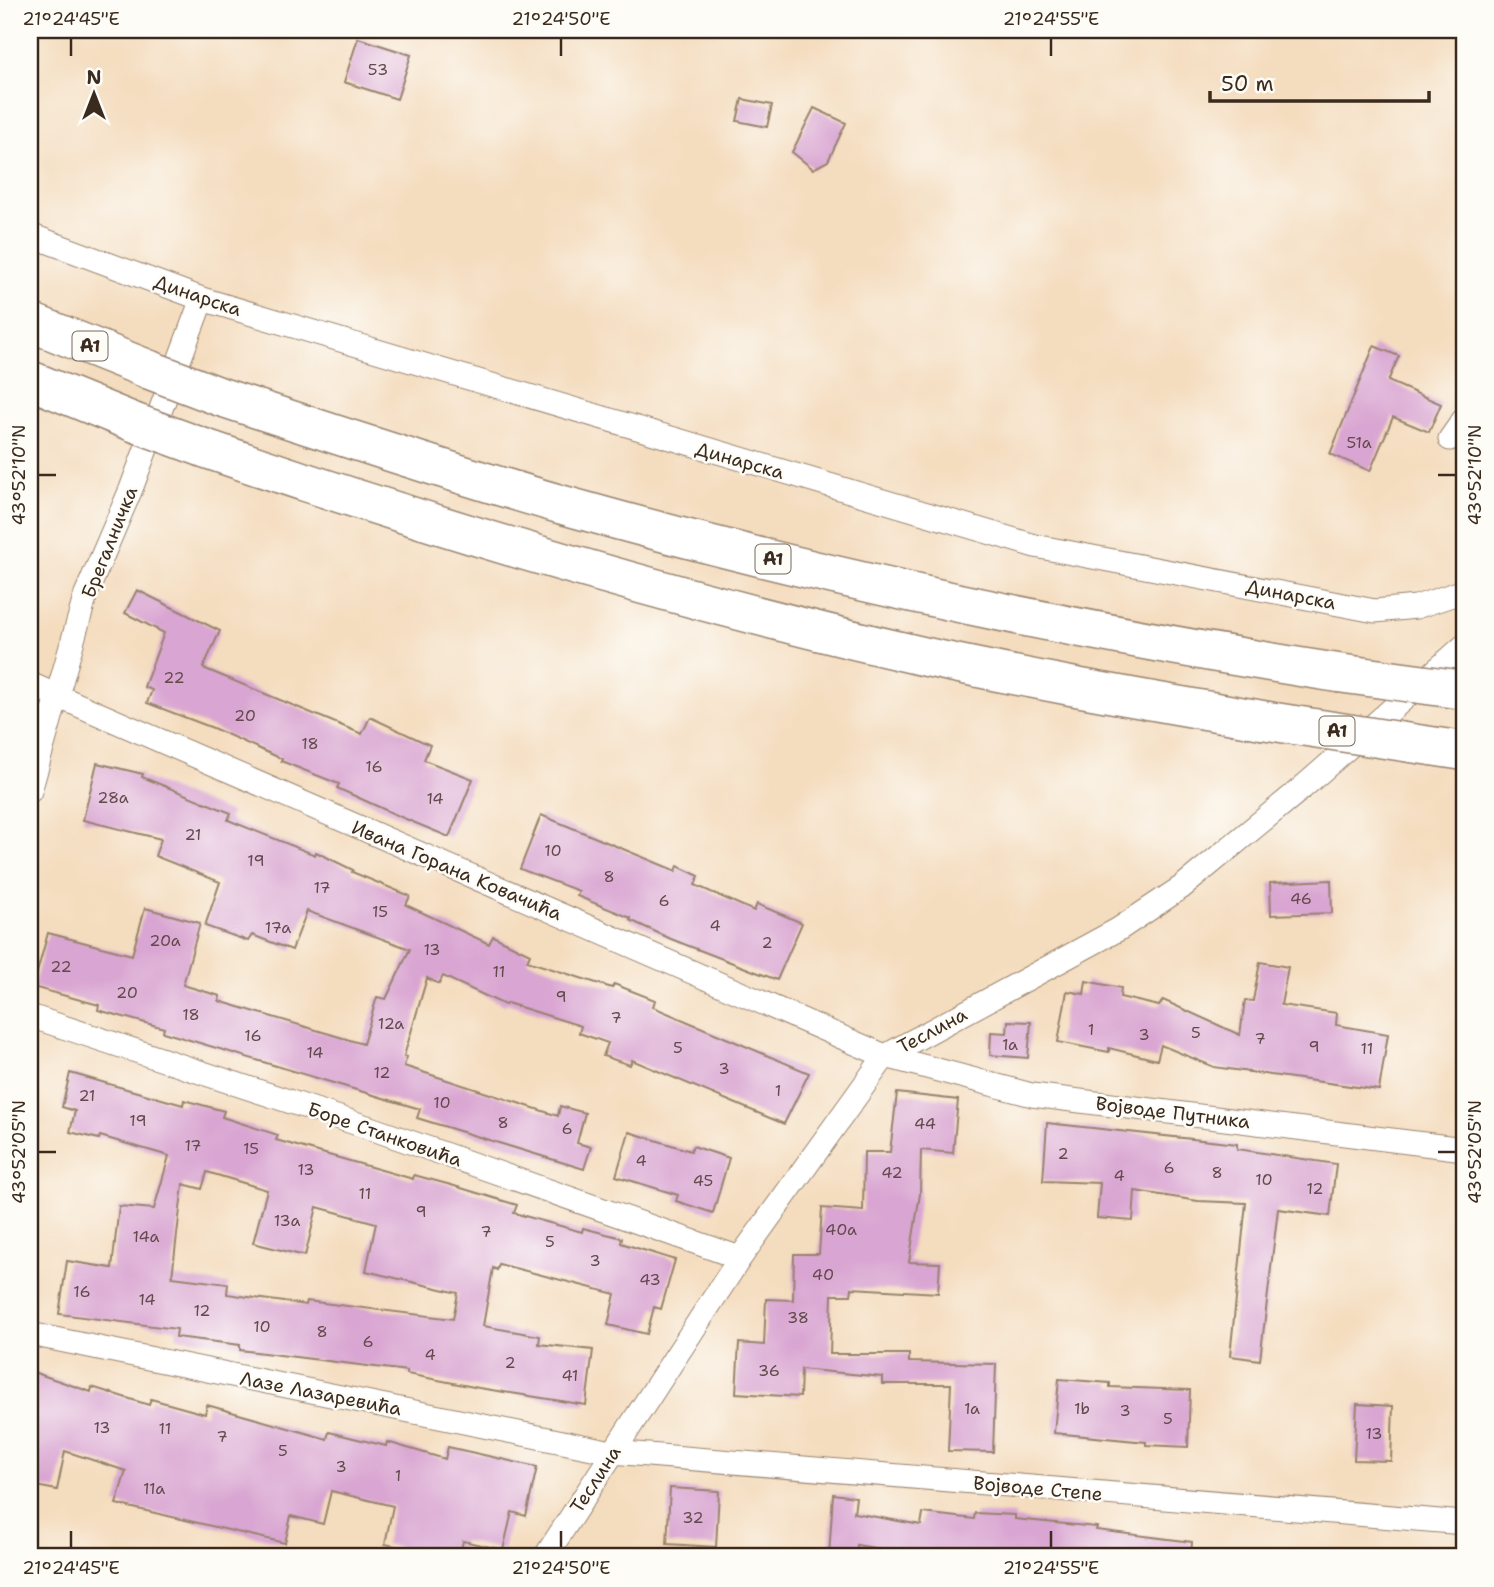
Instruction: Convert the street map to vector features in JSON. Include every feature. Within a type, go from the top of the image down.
[{"type":"highway","name":"A1","points":[[30,322],[221,397],[391,453],[564,505],[868,583],[1054,624],[1338,673],[1464,690]]},
{"type":"highway","name":"A1","points":[[30,380],[204,448],[424,521],[757,615],[1010,675],[1262,720],[1464,751]]},
{"type":"street","name":"Динарска","points":[[30,235],[202,299],[1035,547],[1375,611],[1416,607],[1464,591]]},
{"type":"street","name":"Брегалничка","points":[[30,791],[86,594],[131,489],[202,299]]},
{"type":"street","points":[[1450,439],[1464,419]]},
{"type":"street","name":"Теслина","points":[[545,1557],[740,1258],[885,1056],[1118,929],[1182,887],[1234,846],[1464,646]]},
{"type":"street","name":"Ивана Горана Ковачића","points":[[30,684],[885,1056]]},
{"type":"street","name":"Боре Станковића","points":[[30,1016],[373,1129],[740,1258]]},
{"type":"street","name":"Војводе Путника","points":[[885,1056],[1032,1095],[1464,1149]]},
{"type":"street","name":"Лазе Лазаревића","points":[[30,1334],[612,1452]]},
{"type":"street","name":"Војводе Степе","points":[[612,1452],[1464,1523]]},
{"type":"building","points":[[358,38],[411,55],[397,99],[344,82]]},
{"type":"building","points":[[742,99],[772,105],[767,127],[737,121]]},
{"type":"building","points":[[814,108],[846,123],[828,161],[813,169],[792,152]]},
{"type":"building","points":[[1374,346],[1399,356],[1388,381],[1441,404],[1429,432],[1393,417],[1370,471],[1330,454]]},
{"type":"building","points":[[137,590],[220,631],[203,668],[362,734],[370,717],[430,745],[424,760],[473,779],[449,837],[337,788],[339,784],[281,761],[282,759],[213,728],[147,703],[152,690],[144,687],[164,633],[125,613]]},
{"type":"building","points":[[97,763],[143,774],[142,777],[231,813],[228,820],[315,855],[316,852],[353,870],[352,872],[410,896],[406,905],[489,944],[493,936],[530,954],[527,961],[612,988],[614,984],[655,1000],[653,1007],[809,1073],[784,1124],[632,1060],[630,1065],[603,1056],[608,1043],[579,1033],[581,1026],[507,1003],[505,1005],[443,976],[439,984],[427,978],[404,1056],[407,1057],[404,1066],[558,1116],[560,1106],[585,1113],[577,1143],[591,1147],[584,1169],[417,1118],[420,1109],[163,1032],[164,1028],[98,1010],[99,1005],[33,987],[48,933],[132,955],[145,908],[200,923],[183,985],[220,996],[219,1001],[363,1044],[377,997],[386,999],[410,949],[307,911],[292,950],[252,935],[248,941],[205,926],[220,882],[155,856],[161,839],[83,820]]},
{"type":"building","points":[[541,815],[676,871],[678,866],[699,876],[695,885],[754,911],[757,904],[802,923],[777,980],[671,939],[630,920],[631,918],[577,896],[579,891],[520,869]]},
{"type":"building","points":[[1331,880],[1332,913],[1271,915],[1270,883]]},
{"type":"building","points":[[1260,962],[1288,967],[1281,1005],[1337,1013],[1336,1025],[1388,1034],[1379,1090],[1214,1067],[1161,1045],[1157,1060],[1109,1048],[1109,1052],[1058,1042],[1067,991],[1084,994],[1086,981],[1121,988],[1120,997],[1159,1006],[1163,1000],[1240,1035],[1245,1000],[1253,1001]]},
{"type":"building","points":[[1008,1021],[1031,1022],[1028,1058],[990,1055],[991,1032],[1007,1033]]},
{"type":"building","points":[[70,1073],[183,1105],[184,1100],[224,1111],[222,1117],[278,1135],[276,1140],[413,1179],[414,1175],[517,1205],[514,1213],[582,1232],[583,1228],[622,1238],[621,1243],[675,1260],[661,1309],[654,1307],[647,1334],[608,1325],[615,1294],[499,1264],[497,1270],[493,1268],[483,1326],[540,1336],[539,1344],[593,1350],[586,1405],[479,1388],[407,1374],[407,1371],[240,1350],[240,1345],[176,1337],[177,1329],[59,1314],[67,1261],[112,1268],[119,1206],[154,1209],[169,1156],[100,1136],[99,1139],[70,1132],[75,1111],[62,1107]],"holes":[[[207,1172],[267,1190],[253,1243],[305,1256],[317,1207],[376,1223],[366,1271],[458,1293],[453,1319],[307,1301],[306,1305],[227,1294],[228,1284],[172,1277],[183,1184],[202,1189]]]},
{"type":"building","points":[[897,1093],[958,1100],[953,1153],[921,1150],[920,1194],[909,1262],[940,1263],[938,1293],[852,1288],[851,1295],[832,1295],[830,1354],[909,1354],[909,1362],[996,1364],[993,1452],[948,1451],[951,1384],[882,1384],[882,1377],[801,1369],[800,1397],[736,1393],[739,1343],[764,1345],[766,1299],[793,1300],[794,1254],[819,1254],[822,1208],[863,1211],[864,1152],[890,1152]]},
{"type":"building","points":[[1047,1123],[1237,1144],[1237,1149],[1336,1164],[1330,1216],[1278,1209],[1260,1360],[1230,1356],[1246,1203],[1198,1201],[1135,1191],[1133,1221],[1097,1218],[1100,1183],[1043,1181]]},
{"type":"building","points":[[629,1132],[691,1151],[693,1146],[729,1158],[713,1213],[676,1201],[678,1195],[616,1176]]},
{"type":"building","points":[[30,1371],[91,1392],[92,1387],[149,1405],[151,1399],[205,1414],[207,1405],[327,1439],[329,1432],[386,1446],[387,1442],[445,1459],[448,1447],[537,1467],[526,1516],[512,1512],[503,1550],[463,1541],[459,1557],[422,1557],[423,1552],[385,1544],[393,1506],[331,1491],[323,1524],[291,1516],[285,1543],[116,1504],[126,1471],[65,1451],[57,1490],[30,1485]]},
{"type":"building","points":[[1059,1379],[1110,1383],[1110,1387],[1190,1390],[1188,1447],[1146,1445],[1146,1442],[1054,1433]]},
{"type":"building","points":[[1357,1404],[1393,1406],[1391,1461],[1354,1460]]},
{"type":"building","points":[[670,1488],[719,1491],[716,1547],[667,1544]]},
{"type":"building","points":[[833,1494],[856,1497],[854,1513],[921,1525],[923,1513],[974,1519],[975,1513],[1015,1515],[1015,1519],[1097,1527],[1096,1530],[1192,1542],[1191,1557],[926,1557],[857,1545],[856,1557],[829,1557]]}]
